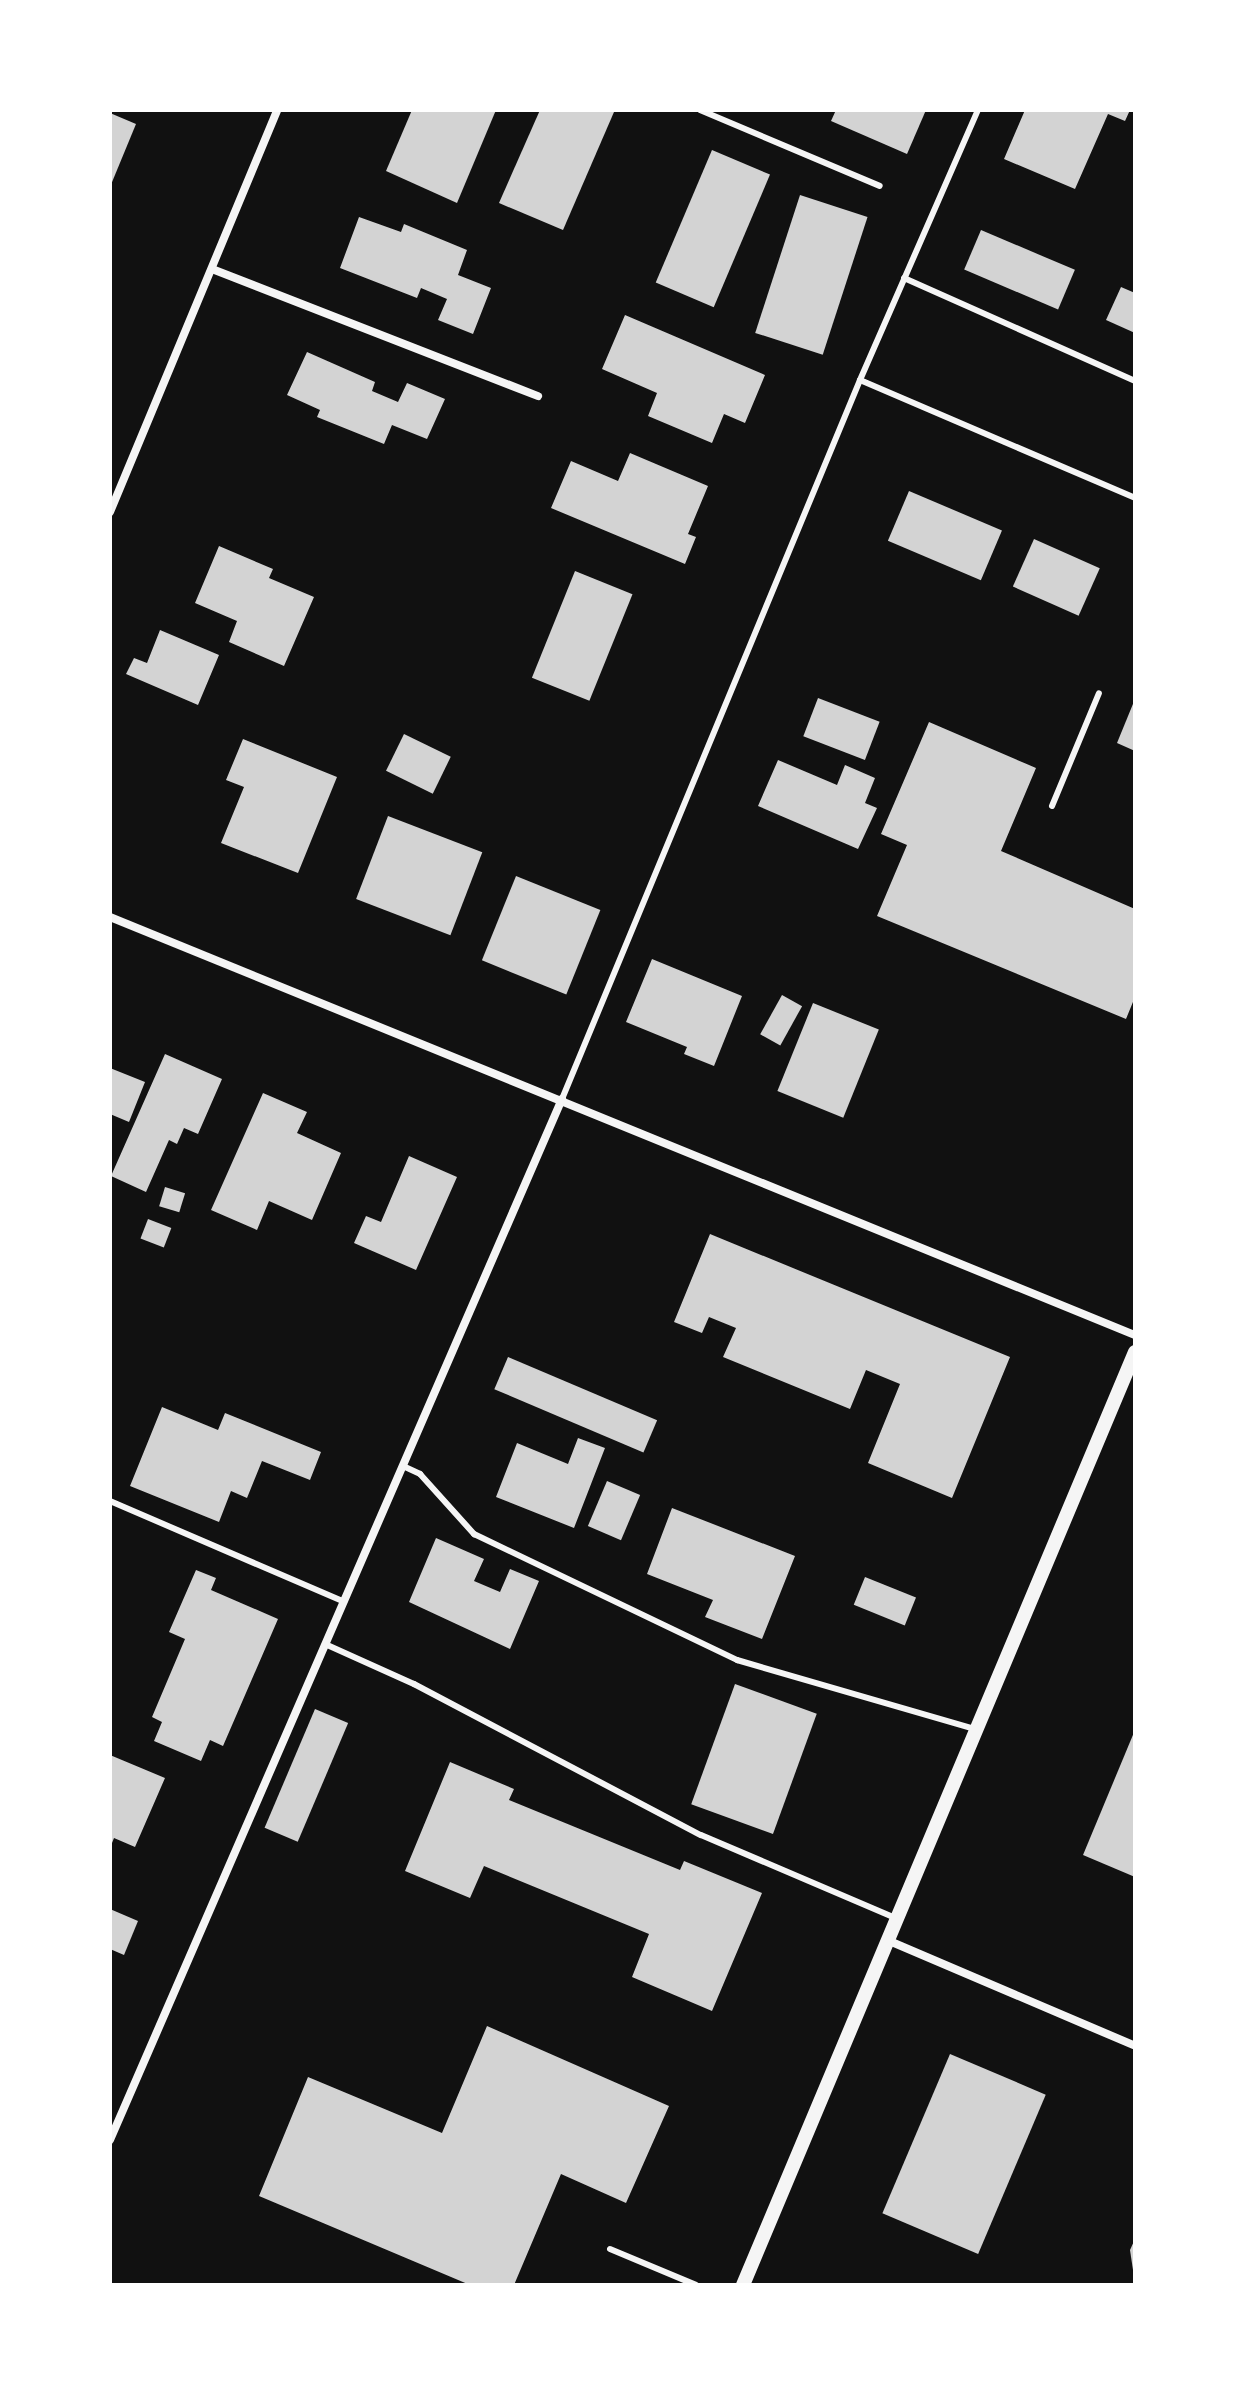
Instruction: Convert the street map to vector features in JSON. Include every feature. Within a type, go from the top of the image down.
[{"type":"street","points":[[110,512],[277,110]]},
{"type":"street","points":[[212,269],[538,396]]},
{"type":"street","points":[[110,917],[1135,1335]]},
{"type":"street","points":[[110,2140],[562,1099]]},
{"type":"street","points":[[743,2285],[1135,1352]]},
{"type":"street","points":[[886,1940],[1135,2046]]},
{"type":"lane","points":[[700,110],[880,186]]},
{"type":"lane","points":[[562,1099],[860,380],[978,110]]},
{"type":"lane","points":[[904,278],[1135,381]]},
{"type":"lane","points":[[860,380],[1135,498]]},
{"type":"lane","points":[[1052,806],[1099,693]]},
{"type":"lane","points":[[403,1466],[420,1474],[474,1534],[737,1660],[975,1729]]},
{"type":"lane","points":[[110,1501],[344,1602]]},
{"type":"lane","points":[[325,1644],[414,1684],[701,1835],[896,1918]]},
{"type":"lane","points":[[610,2249],[696,2285]]},
{"type":"building","points":[[412,110],[496,110],[457,203],[386,171]]},
{"type":"building","points":[[540,110],[614,112],[563,230],[499,203]]},
{"type":"building","points":[[836,110],[926,110],[907,154],[831,121]]},
{"type":"building","points":[[1025,110],[1130,110],[1125,121],[1108,114],[1075,189],[1004,159]]},
{"type":"building","points":[[110,113],[136,124],[110,187]]},
{"type":"building","points":[[712,150],[770,175],[714,307],[656,283]]},
{"type":"building","points":[[800,195],[868,217],[823,355],[755,333]]},
{"type":"building","points":[[359,217],[401,232],[404,224],[467,250],[458,275],[491,288],[473,334],[438,320],[447,299],[421,288],[417,298],[340,268]]},
{"type":"building","points":[[981,230],[1075,270],[1058,309],[964,270]]},
{"type":"building","points":[[1121,287],[1135,293],[1135,333],[1106,320]]},
{"type":"building","points":[[625,315],[765,375],[745,423],[724,414],[712,443],[648,416],[657,393],[602,369]]},
{"type":"building","points":[[307,352],[375,382],[372,391],[398,402],[407,383],[445,399],[427,439],[392,425],[384,444],[317,417],[320,410],[287,395]]},
{"type":"building","points":[[630,453],[708,486],[688,534],[696,537],[685,564],[551,508],[571,461],[618,481]]},
{"type":"building","points":[[909,491],[1002,530],[981,580],[888,541]]},
{"type":"building","points":[[1034,539],[1100,568],[1079,616],[1013,587]]},
{"type":"building","points":[[219,546],[273,569],[269,578],[314,597],[284,666],[229,642],[237,621],[195,603]]},
{"type":"building","points":[[575,571],[632,594],[589,701],[532,678]]},
{"type":"building","points":[[160,630],[219,655],[198,705],[126,674],[134,658],[147,663]]},
{"type":"building","points":[[818,698],[880,722],[865,760],[803,736]]},
{"type":"building","points":[[1135,699],[1135,751],[1117,743]]},
{"type":"building","points":[[929,722],[1036,768],[1001,851],[1135,909],[1135,997],[1126,1019],[877,916],[907,845],[881,834]]},
{"type":"building","points":[[404,734],[451,757],[433,794],[386,771]]},
{"type":"building","points":[[243,739],[337,777],[298,873],[221,843],[244,787],[226,780]]},
{"type":"building","points":[[778,760],[837,785],[845,765],[875,778],[865,803],[877,808],[858,849],[758,806]]},
{"type":"building","points":[[388,816],[482,852],[450,935],[356,899]]},
{"type":"building","points":[[516,876],[600,910],[566,994],[482,960]]},
{"type":"building","points":[[652,959],[742,996],[714,1066],[684,1054],[687,1047],[626,1022]]},
{"type":"building","points":[[782,995],[802,1006],[780,1046],[760,1034]]},
{"type":"building","points":[[813,1003],[879,1030],[843,1118],[777,1091]]},
{"type":"building","points":[[165,1054],[222,1079],[198,1134],[184,1128],[177,1144],[169,1140],[146,1192],[111,1176]]},
{"type":"building","points":[[110,1068],[145,1082],[129,1122],[110,1114]]},
{"type":"building","points":[[263,1093],[307,1112],[297,1133],[341,1153],[312,1220],[269,1201],[257,1230],[211,1210]]},
{"type":"building","points":[[409,1156],[457,1177],[416,1270],[354,1243],[366,1216],[381,1222]]},
{"type":"building","points":[[165,1187],[185,1193],[179,1212],[159,1206]]},
{"type":"building","points":[[148,1219],[171,1228],[164,1248],[140,1239]]},
{"type":"building","points":[[710,1234],[1010,1357],[952,1498],[868,1463],[900,1384],[866,1370],[850,1409],[723,1357],[736,1328],[709,1317],[702,1333],[674,1322]]},
{"type":"building","points":[[508,1357],[657,1420],[643,1453],[494,1389]]},
{"type":"building","points":[[162,1407],[218,1430],[225,1413],[321,1452],[310,1480],[262,1461],[247,1498],[231,1491],[219,1522],[130,1486]]},
{"type":"building","points":[[578,1438],[605,1448],[574,1528],[496,1497],[517,1443],[568,1464]]},
{"type":"building","points":[[607,1481],[640,1495],[621,1540],[588,1526]]},
{"type":"building","points":[[672,1508],[795,1556],[762,1639],[705,1617],[713,1600],[647,1574]]},
{"type":"building","points":[[436,1538],[484,1559],[474,1581],[500,1592],[510,1569],[539,1581],[510,1649],[409,1602]]},
{"type":"building","points":[[196,1570],[216,1578],[211,1590],[278,1619],[223,1746],[210,1740],[201,1761],[154,1741],[162,1722],[152,1717],[185,1639],[169,1632]]},
{"type":"building","points":[[865,1577],[916,1598],[905,1625],[854,1605]]},
{"type":"building","points":[[735,1684],[817,1714],[773,1834],[691,1804]]},
{"type":"building","points":[[315,1709],[348,1723],[298,1842],[265,1828]]},
{"type":"building","points":[[1135,1730],[1135,1877],[1083,1855]]},
{"type":"building","points":[[110,1755],[165,1778],[135,1847],[114,1838],[110,1848]]},
{"type":"building","points":[[450,1762],[514,1789],[509,1800],[680,1870],[684,1861],[762,1893],[712,2011],[632,1977],[649,1934],[484,1866],[470,1898],[405,1871]]},
{"type":"building","points":[[110,1909],[138,1921],[124,1955],[110,1949]]},
{"type":"building","points":[[487,2026],[669,2106],[626,2203],[561,2174],[514,2285],[470,2285],[259,2196],[308,2077],[442,2133]]},
{"type":"building","points":[[950,2054],[1046,2095],[978,2254],[882,2213]]},
{"type":"building","points":[[1135,2239],[1135,2270],[1133,2270],[1130,2250]]}]
